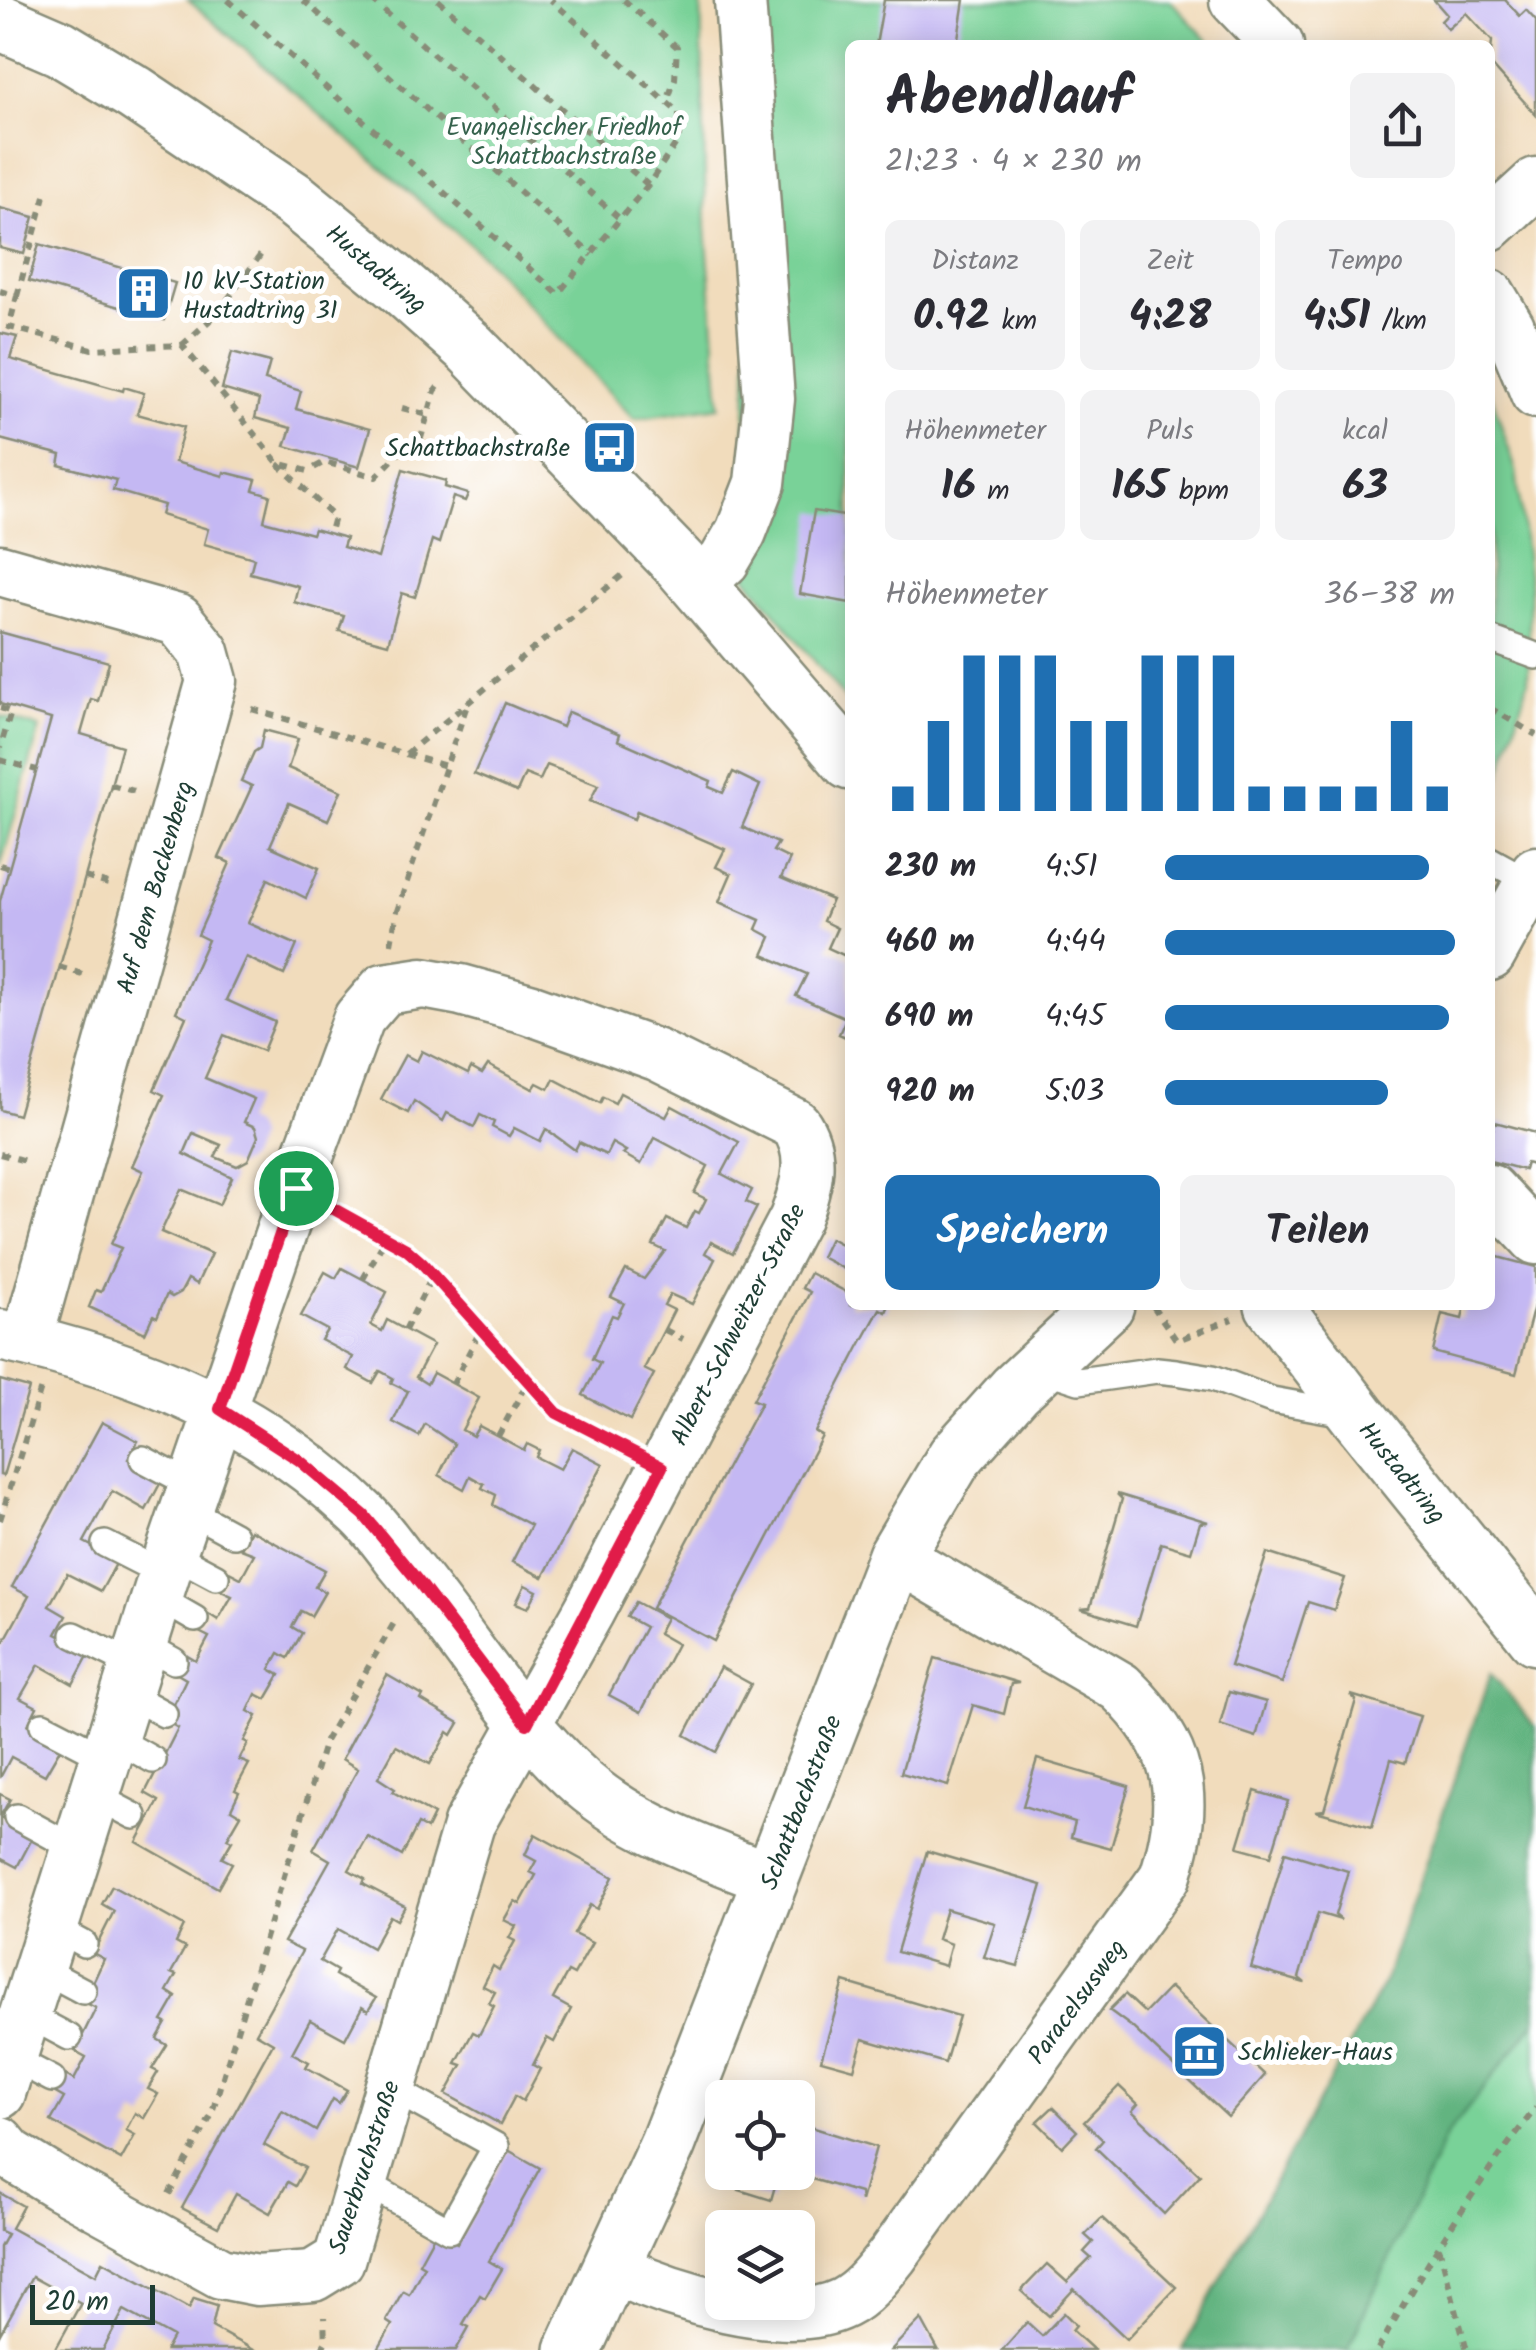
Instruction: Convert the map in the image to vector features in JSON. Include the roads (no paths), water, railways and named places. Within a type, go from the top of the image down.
[{"type":"street","points":[[681,567],[724,561],[741,532],[760,482],[769,399],[740,0]]},
{"type":"street","points":[[1235,0],[1273,40]]},
{"type":"street","name":"Hustadtring","points":[[0,22],[60,48],[135,93],[296,200],[470,348],[681,567],[845,756]]},
{"type":"street","points":[[1495,221],[1536,184]]},
{"type":"street","points":[[1495,303],[1510,327],[1536,393]]},
{"type":"street","name":"Auf dem Backenberg","points":[[0,570],[178,620],[204,652],[212,681],[26,1341]]},
{"type":"street","points":[[1495,941],[1519,871]]},
{"type":"street","name":"Albert-Schweitzer-Straße","points":[[220,1409],[359,1018],[384,990],[423,983],[566,1022],[674,1064],[795,1124],[807,1141],[806,1189],[795,1218],[527,1724]]},
{"type":"street","points":[[1495,1195],[1536,1240]]},
{"type":"street","name":"Schattbachstraße","points":[[573,2350],[705,2051],[896,1556],[955,1457],[1101,1310]]},
{"type":"street","name":"Hustadtring","points":[[1263,1310],[1358,1416],[1536,1636]]},
{"type":"street","points":[[26,1341],[138,1372],[220,1409],[299,1460],[364,1515],[527,1724],[582,1782],[617,1808],[703,1852],[770,1878]]},
{"type":"street","points":[[31,2015],[150,1661],[220,1409]]},
{"type":"street","name":"Paracelsusweg","points":[[612,2268],[662,2290],[774,2314],[804,2316],[848,2302],[894,2255],[1165,1876],[1177,1832],[1174,1766],[1165,1740],[1146,1712],[1120,1687],[896,1556]]},
{"type":"street","name":"Sauerbruchstraße","points":[[0,2142],[10,2154],[222,2273],[257,2280],[313,2276],[339,2260],[468,1824],[527,1724]]},
{"type":"lane","points":[[1495,641],[1536,656]]},
{"type":"lane","points":[[1039,1368],[1079,1381],[1157,1370],[1176,1372],[1213,1378],[1272,1400],[1358,1416]]},
{"type":"lane","points":[[143,1459],[150,1661]]},
{"type":"lane","points":[[150,1661],[234,1535]]},
{"type":"lane","points":[[105,1544],[150,1661]]},
{"type":"lane","points":[[43,1726],[150,1661],[216,1577]]},
{"type":"lane","points":[[74,1635],[150,1661]]},
{"type":"lane","points":[[17,1817],[80,1872]]},
{"type":"lane","points":[[31,2015],[83,1991]]},
{"type":"lane","points":[[31,2015],[69,2038]]},
{"type":"lane","points":[[362,2181],[450,2230],[496,2146],[389,2087]]},
{"type":"place","name":"10 kV-Station Hustadtring 31","points":[[144,294]]},
{"type":"place","name":"Schattbachstraße","points":[[609,447]]},
{"type":"place","name":"Schlieker-Haus","points":[[1199,2051]]},
{"type":"park label","name":"Evangelischer Friedhof Schattbachstraße","points":[[564,140]]}]
